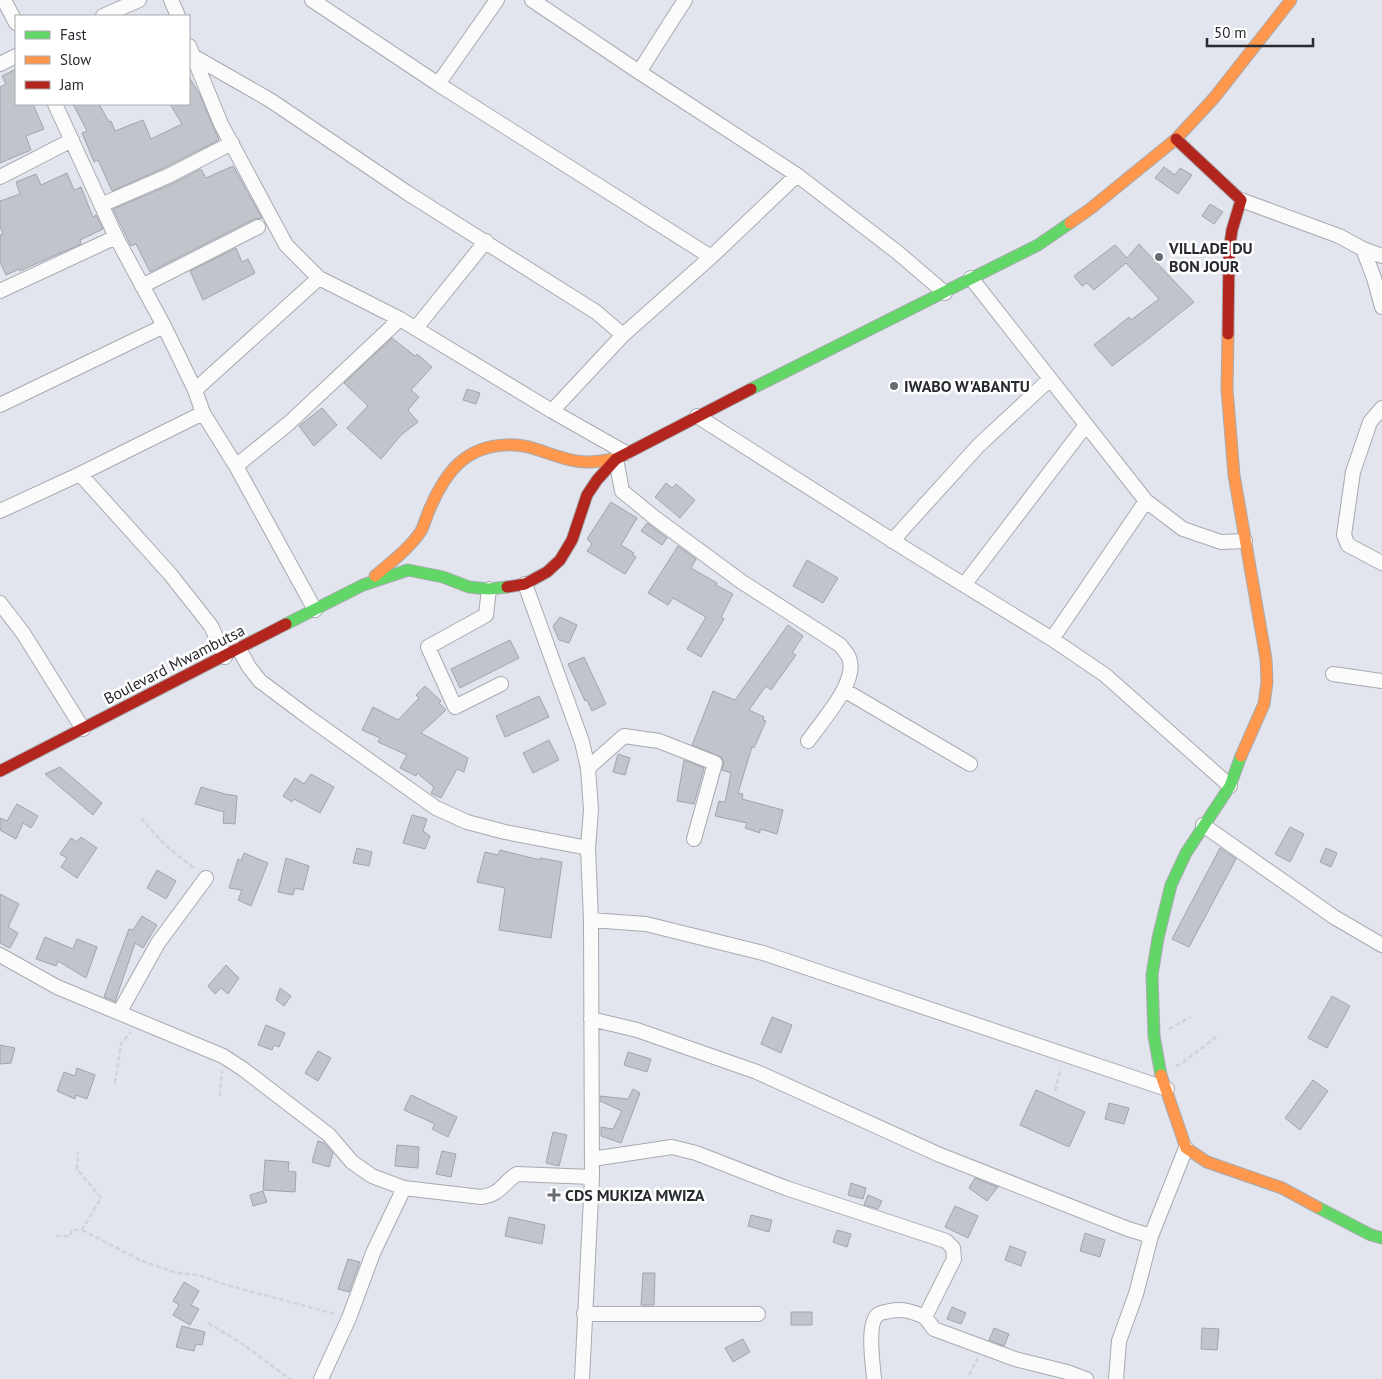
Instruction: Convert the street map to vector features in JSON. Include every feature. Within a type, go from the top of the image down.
[{"type":"main road","points":[[621,456],[1038,245],[1068,225],[1176,139],[1214,98],[1291,0]]},
{"type":"main road","points":[[1176,139],[1241,200],[1232,230],[1229,251],[1227,389],[1234,475],[1266,659],[1266,682],[1264,704],[1238,762],[1230,786],[1186,853],[1172,885],[1158,938],[1152,975],[1154,1036],[1160,1072],[1186,1148],[1207,1162],[1282,1188],[1371,1235],[1382,1238]]},
{"type":"main road","name":"Boulevard Mwambutsa","points":[[364,585],[401,555],[414,540],[422,528],[445,477],[457,463],[471,453],[490,445],[516,444],[535,448],[573,461],[586,462],[621,456]]},
{"type":"main road","name":"Boulevard Mwambutsa","points":[[0,771],[364,585],[408,570],[443,577],[469,587],[489,589],[525,584],[547,572],[560,560],[572,540],[588,495],[597,480],[621,456]]},
{"type":"street","points":[[4,0],[15,21]]},
{"type":"street","points":[[105,15],[139,0]]},
{"type":"street","points":[[172,0],[178,15]]},
{"type":"street","points":[[312,0],[438,84],[711,257]]},
{"type":"street","points":[[438,84],[497,0]]},
{"type":"street","points":[[532,0],[797,175],[897,252],[945,293]]},
{"type":"street","points":[[639,72],[685,0]]},
{"type":"street","points":[[191,51],[221,124],[286,246],[319,278],[416,328],[552,411],[621,456],[622,490],[655,518],[742,582],[840,645],[849,658],[852,672],[844,690],[808,741]]},
{"type":"street","points":[[191,51],[270,100],[408,194],[596,312],[624,335]]},
{"type":"street","points":[[0,64],[15,56]]},
{"type":"street","points":[[55,105],[116,238],[164,326],[195,390],[203,413],[236,466],[315,610]]},
{"type":"street","points":[[0,177],[72,140]]},
{"type":"street","points":[[101,205],[168,176],[232,143]]},
{"type":"street","points":[[552,411],[624,335],[711,257],[797,175]]},
{"type":"street","points":[[1241,200],[1339,236],[1363,249],[1382,256]]},
{"type":"street","points":[[142,286],[258,227]]},
{"type":"street","points":[[0,291],[116,238]]},
{"type":"street","points":[[416,328],[486,242]]},
{"type":"street","points":[[1363,249],[1382,307]]},
{"type":"street","points":[[195,390],[319,278]]},
{"type":"street","points":[[971,278],[1146,501],[1183,529],[1221,542],[1245,541]]},
{"type":"street","points":[[236,466],[289,423],[400,319]]},
{"type":"street","points":[[0,405],[164,326]]},
{"type":"street","points":[[892,540],[979,445],[1050,379]]},
{"type":"street","points":[[1382,408],[1370,422],[1353,472],[1344,535],[1348,546],[1382,564]]},
{"type":"street","points":[[0,511],[203,413]]},
{"type":"street","points":[[697,416],[1052,639],[1105,675],[1230,786]]},
{"type":"street","points":[[964,585],[1086,425]]},
{"type":"street","points":[[80,474],[170,574],[211,626],[225,657]]},
{"type":"street","points":[[1052,639],[1146,501]]},
{"type":"street","points":[[525,584],[582,742],[588,768],[591,810],[588,848],[591,920],[592,1177],[582,1379]]},
{"type":"street","points":[[489,589],[486,615],[428,647],[455,707],[501,684]]},
{"type":"street","points":[[0,602],[23,633],[83,729]]},
{"type":"street","points":[[239,649],[260,681],[436,808],[467,822],[486,827],[588,848]]},
{"type":"street","points":[[1333,674],[1382,681]]},
{"type":"street","points":[[844,690],[970,764]]},
{"type":"street","points":[[588,768],[624,736],[659,742],[715,763],[694,839]]},
{"type":"street","points":[[1203,825],[1334,917],[1382,945]]},
{"type":"street","points":[[119,1013],[163,934],[206,878]]},
{"type":"street","points":[[591,920],[646,924],[763,953],[1166,1089]]},
{"type":"street","points":[[0,955],[56,987],[223,1056],[243,1069],[329,1135],[352,1162],[372,1176],[404,1188],[481,1197],[497,1192],[508,1179],[517,1174],[592,1177]]},
{"type":"street","points":[[591,1019],[637,1030],[757,1072],[940,1155],[1128,1229],[1151,1236]]},
{"type":"street","points":[[592,1159],[672,1147],[696,1153],[786,1188],[946,1242],[953,1248],[954,1259],[924,1317]]},
{"type":"street","points":[[1116,1379],[1119,1340],[1136,1294],[1151,1236],[1186,1148]]},
{"type":"street","points":[[321,1379],[348,1318],[373,1253],[404,1188]]},
{"type":"street","points":[[874,1379],[871,1337],[872,1320],[878,1314],[894,1310],[910,1311],[924,1317],[934,1329],[983,1348],[1086,1379]]},
{"type":"street","points":[[584,1314],[758,1314]]},
{"type":"path","points":[[141,818],[165,845],[206,878]]},
{"type":"path","points":[[1154,1036],[1191,1017]]},
{"type":"path","points":[[115,1083],[121,1044],[141,1022]]},
{"type":"path","points":[[1160,1072],[1181,1064],[1216,1037]]},
{"type":"path","points":[[1055,1091],[1065,1054]]},
{"type":"path","points":[[220,1096],[223,1056]]},
{"type":"path","points":[[78,1152],[77,1169],[101,1198],[82,1230]]},
{"type":"path","points":[[56,1236],[70,1236],[72,1230],[82,1230],[140,1260],[177,1273],[198,1275],[223,1284],[348,1318]]},
{"type":"path","points":[[208,1323],[236,1340],[290,1379]]},
{"type":"path","points":[[969,1375],[983,1348]]},
{"type":"building","points":[[15,70],[15,105],[33,105],[44,129],[26,136],[31,150],[0,163],[0,87],[6,84],[2,76]]},
{"type":"building","points":[[190,79],[200,95],[219,140],[164,168],[112,191],[98,160],[94,162],[82,133],[87,131],[74,105],[100,105],[109,122],[111,121],[115,131],[143,120],[151,139],[182,124],[171,105],[190,105]]},
{"type":"building","points":[[233,166],[262,218],[254,219],[150,272],[136,244],[131,246],[113,209],[172,184],[201,169],[206,178]]},
{"type":"building","points":[[1164,167],[1175,175],[1180,168],[1192,175],[1178,194],[1155,178]]},
{"type":"building","points":[[67,173],[74,190],[81,187],[93,217],[96,215],[103,229],[80,240],[81,244],[20,271],[19,269],[6,275],[0,262],[0,235],[3,234],[0,226],[0,201],[20,194],[16,182],[36,174],[41,185]]},
{"type":"building","points":[[1210,204],[1223,212],[1214,224],[1202,216]]},
{"type":"building","points":[[1139,244],[1194,302],[1112,366],[1094,345],[1129,317],[1131,320],[1159,299],[1126,263],[1094,290],[1087,283],[1082,286],[1074,276],[1115,245],[1127,258]]},
{"type":"building","points":[[236,248],[242,262],[248,259],[255,273],[203,300],[190,271]]},
{"type":"building","points":[[392,338],[415,356],[417,354],[432,367],[411,390],[419,397],[408,410],[418,422],[401,435],[381,459],[347,428],[368,406],[344,383]]},
{"type":"building","points":[[467,389],[480,393],[476,404],[463,400]]},
{"type":"building","points":[[322,408],[337,425],[314,446],[299,426]]},
{"type":"building","points":[[666,483],[672,488],[676,484],[695,500],[680,518],[655,497]]},
{"type":"building","points":[[611,502],[637,518],[621,545],[634,553],[632,555],[636,557],[625,574],[587,551],[592,544],[587,539]]},
{"type":"building","points":[[647,523],[667,538],[662,545],[641,531]]},
{"type":"building","points":[[678,546],[696,559],[691,568],[733,594],[721,617],[724,619],[701,657],[687,649],[706,617],[673,598],[668,605],[648,593]]},
{"type":"building","points":[[807,560],[838,578],[823,603],[793,586]]},
{"type":"building","points":[[560,617],[577,625],[569,643],[559,640],[553,626]]},
{"type":"building","points":[[788,625],[803,636],[792,653],[796,655],[771,690],[766,686],[749,710],[764,717],[763,720],[766,721],[754,748],[752,747],[738,793],[743,794],[742,799],[783,810],[777,834],[760,829],[760,833],[745,828],[747,823],[715,816],[719,801],[725,802],[731,773],[722,770],[724,762],[721,757],[692,745],[713,691],[735,700]]},
{"type":"building","points":[[510,640],[519,658],[460,688],[451,669]]},
{"type":"building","points":[[584,657],[606,704],[592,711],[587,700],[585,701],[568,664]]},
{"type":"building","points":[[425,686],[441,701],[439,703],[446,710],[421,733],[468,758],[464,772],[457,769],[441,798],[431,793],[434,787],[417,773],[416,776],[400,768],[407,755],[378,742],[380,738],[362,730],[373,707],[398,720],[419,698],[416,695]]},
{"type":"building","points":[[539,696],[549,717],[505,737],[496,716]]},
{"type":"building","points":[[549,740],[559,760],[533,773],[523,753]]},
{"type":"building","points":[[618,754],[630,758],[625,775],[613,772]]},
{"type":"building","points":[[684,760],[704,768],[694,804],[677,801]]},
{"type":"building","points":[[60,767],[102,803],[93,815],[45,774]]},
{"type":"building","points":[[311,774],[334,787],[320,813],[294,799],[292,802],[283,796],[295,778],[304,784]]},
{"type":"building","points":[[201,787],[237,796],[235,824],[223,823],[224,812],[195,804]]},
{"type":"building","points":[[17,804],[38,816],[31,828],[23,823],[16,839],[0,830],[0,818],[7,821]]},
{"type":"building","points":[[412,815],[427,819],[423,831],[430,836],[425,849],[403,843]]},
{"type":"building","points":[[1290,827],[1304,834],[1290,862],[1275,854]]},
{"type":"building","points":[[81,837],[97,848],[77,878],[61,867],[67,858],[60,854],[71,838],[77,842]]},
{"type":"building","points":[[357,848],[372,852],[369,866],[353,863]]},
{"type":"building","points":[[1220,848],[1236,859],[1189,947],[1172,939]]},
{"type":"building","points":[[1326,848],[1337,853],[1331,867],[1320,862]]},
{"type":"building","points":[[500,850],[540,860],[540,858],[562,862],[551,938],[499,930],[505,888],[477,882],[485,852],[498,855]]},
{"type":"building","points":[[244,853],[268,863],[251,906],[238,900],[242,890],[229,888],[238,859],[241,861]]},
{"type":"building","points":[[286,858],[309,866],[303,890],[295,888],[293,895],[278,892]]},
{"type":"building","points":[[157,870],[176,881],[166,899],[147,888]]},
{"type":"building","points":[[0,894],[19,904],[8,927],[18,933],[10,948],[0,943]]},
{"type":"building","points":[[142,916],[157,925],[143,948],[135,943],[115,1002],[104,997],[129,929],[133,930]]},
{"type":"building","points":[[45,937],[73,949],[77,939],[97,947],[86,978],[58,961],[56,966],[36,959]]},
{"type":"building","points":[[226,965],[239,978],[228,994],[221,988],[215,994],[208,986]]},
{"type":"building","points":[[280,988],[291,996],[284,1006],[276,1000]]},
{"type":"building","points":[[1332,996],[1350,1006],[1327,1048],[1308,1038]]},
{"type":"building","points":[[772,1017],[792,1025],[781,1053],[761,1044]]},
{"type":"building","points":[[266,1025],[285,1033],[279,1047],[274,1045],[272,1050],[258,1045]]},
{"type":"building","points":[[0,1045],[15,1048],[11,1063],[0,1064]]},
{"type":"building","points":[[318,1051],[331,1058],[318,1081],[305,1073]]},
{"type":"building","points":[[628,1052],[651,1059],[647,1072],[624,1065]]},
{"type":"building","points":[[77,1068],[95,1075],[87,1099],[76,1095],[75,1099],[57,1091],[64,1072],[75,1076]]},
{"type":"building","points":[[1313,1080],[1328,1091],[1300,1130],[1285,1118]]},
{"type":"building","points":[[633,1089],[640,1093],[621,1143],[601,1136],[601,1127],[613,1129],[622,1111],[600,1101],[600,1096],[628,1099]]},
{"type":"building","points":[[1036,1090],[1085,1112],[1069,1147],[1020,1125]]},
{"type":"building","points":[[411,1095],[457,1117],[448,1137],[432,1129],[435,1124],[404,1110]]},
{"type":"building","points":[[1109,1103],[1129,1108],[1124,1124],[1105,1119]]},
{"type":"building","points":[[553,1132],[567,1135],[559,1166],[546,1163]]},
{"type":"building","points":[[318,1141],[324,1143],[333,1153],[329,1167],[312,1162]]},
{"type":"building","points":[[397,1145],[419,1147],[418,1168],[395,1166]]},
{"type":"building","points":[[442,1151],[456,1154],[451,1177],[436,1174]]},
{"type":"building","points":[[265,1160],[289,1162],[288,1171],[296,1172],[295,1192],[263,1190]]},
{"type":"building","points":[[975,1178],[998,1187],[987,1201],[969,1188]]},
{"type":"building","points":[[851,1183],[866,1188],[863,1199],[848,1195]]},
{"type":"building","points":[[263,1191],[267,1202],[253,1206],[250,1195]]},
{"type":"building","points":[[868,1195],[882,1201],[878,1209],[864,1205]]},
{"type":"building","points":[[955,1206],[978,1216],[968,1238],[945,1227]]},
{"type":"building","points":[[751,1215],[772,1220],[769,1232],[748,1226]]},
{"type":"building","points":[[509,1217],[545,1225],[542,1244],[505,1236]]},
{"type":"building","points":[[837,1230],[851,1234],[847,1247],[833,1242]]},
{"type":"building","points":[[1085,1233],[1105,1240],[1100,1257],[1080,1251]]},
{"type":"building","points":[[1010,1246],[1026,1252],[1021,1266],[1005,1260]]},
{"type":"building","points":[[348,1259],[360,1262],[349,1292],[338,1289]]},
{"type":"building","points":[[643,1273],[655,1273],[654,1305],[641,1305]]},
{"type":"building","points":[[184,1282],[199,1291],[191,1305],[199,1309],[190,1325],[173,1315],[179,1305],[173,1301]]},
{"type":"building","points":[[952,1307],[966,1313],[961,1324],[947,1319]]},
{"type":"building","points":[[791,1312],[812,1312],[812,1325],[791,1325]]},
{"type":"building","points":[[182,1326],[205,1332],[202,1345],[196,1344],[194,1351],[176,1347]]},
{"type":"building","points":[[994,1328],[1009,1334],[1004,1346],[989,1340]]},
{"type":"building","points":[[1202,1328],[1219,1329],[1217,1350],[1201,1349]]},
{"type":"building","points":[[743,1339],[750,1352],[733,1362],[725,1348]]},
{"type":"traffic: fast","points":[[751,389],[1038,245],[1070,223]]},
{"type":"traffic: fast","points":[[286,624],[363,585],[408,570],[443,577],[469,587],[489,589],[507,587]]},
{"type":"traffic: fast","points":[[1161,1075],[1154,1036],[1152,975],[1158,938],[1171,885],[1186,853],[1230,786],[1241,756]]},
{"type":"traffic: fast","points":[[1317,1207],[1371,1235],[1382,1238]]},
{"type":"traffic: slow","points":[[1070,223],[1176,139],[1214,98],[1291,0]]},
{"type":"traffic: slow","points":[[1228,334],[1227,389],[1234,475],[1266,659],[1267,682],[1264,704],[1241,756]]},
{"type":"traffic: slow","points":[[375,576],[416,538],[443,482],[450,472],[468,456],[491,447],[514,445],[582,462],[616,459]]},
{"type":"traffic: slow","points":[[1161,1075],[1186,1148],[1207,1162],[1282,1188],[1317,1207]]},
{"type":"traffic: jam","points":[[1176,139],[1241,200],[1232,230],[1229,251],[1228,334]]},
{"type":"traffic: jam","points":[[507,587],[525,584],[547,572],[560,560],[572,540],[587,495],[597,480],[616,459],[751,389]]},
{"type":"traffic: jam","points":[[0,771],[286,624]]},
{"type":"place","name":"VILLADE DU BON JOUR","points":[[1159,257]]},
{"type":"place","name":"IWABO W'ABANTU","points":[[894,386]]},
{"type":"place","name":"CDS MUKIZA MWIZA","points":[[554,1195]]}]
